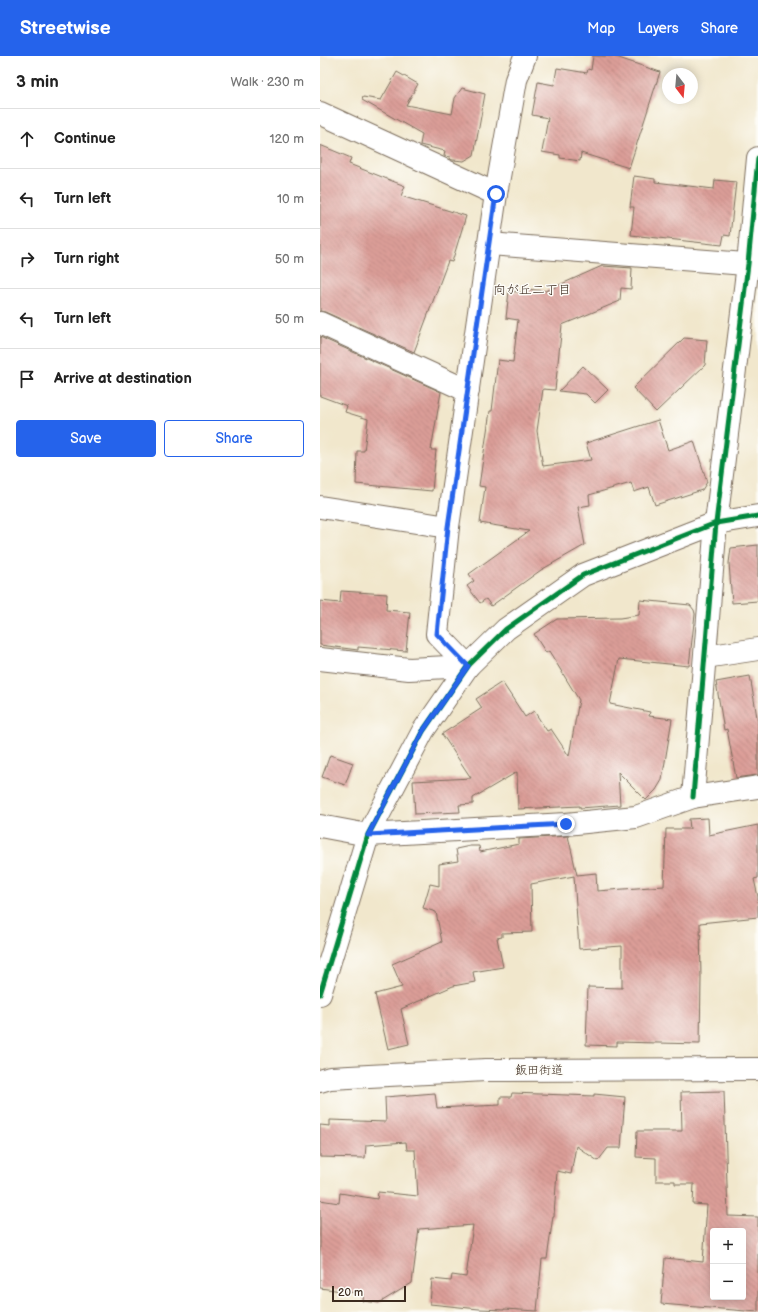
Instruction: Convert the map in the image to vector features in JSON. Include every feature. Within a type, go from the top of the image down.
[{"type":"street","points":[[468,666],[437,634],[448,527],[496,194],[516,80],[525,56]]},
{"type":"street","points":[[320,113],[496,194]]},
{"type":"street","points":[[693,797],[716,523],[753,264],[758,158]]},
{"type":"street","points":[[490,244],[753,264]]},
{"type":"street","points":[[320,323],[468,391]]},
{"type":"street","points":[[320,507],[448,527]]},
{"type":"street","points":[[320,994],[368,835],[423,731],[468,666],[506,629],[584,575],[716,523],[758,516]]},
{"type":"street","points":[[705,657],[758,648]]},
{"type":"street","points":[[320,659],[409,669],[468,666]]},
{"type":"street","points":[[320,826],[368,835],[566,824],[636,817],[693,797],[758,787]]},
{"type":"street","name":"飯田街道","points":[[320,1081],[330,1078],[486,1070],[758,1069]]},
{"type":"building","points":[[593,56],[613,56],[660,72],[629,168],[581,153],[580,161],[560,158],[560,155],[542,152],[548,118],[532,115],[538,82],[554,85],[557,68],[587,73],[588,69],[591,70]]},
{"type":"building","points":[[397,72],[418,84],[406,105],[452,114],[455,98],[462,88],[485,94],[474,155],[464,161],[453,160],[449,159],[450,157],[444,156],[445,151],[420,145],[422,134],[362,100],[363,97],[381,100]]},
{"type":"building","points":[[320,145],[351,158],[349,164],[405,186],[401,196],[466,216],[452,262],[448,261],[414,352],[320,311]]},
{"type":"building","points":[[634,176],[655,179],[655,182],[714,189],[715,180],[736,182],[730,236],[724,235],[722,245],[631,235],[634,207],[630,207]]},
{"type":"building","points":[[602,266],[632,268],[631,289],[621,288],[620,301],[562,325],[555,390],[543,389],[537,431],[543,466],[591,460],[586,443],[658,420],[668,450],[694,441],[707,482],[702,490],[655,505],[649,487],[634,492],[631,483],[589,495],[590,505],[578,507],[585,545],[541,570],[491,606],[486,599],[480,603],[467,586],[474,581],[469,574],[529,531],[480,523],[485,487],[479,486],[490,411],[492,411],[498,360],[513,362],[518,320],[506,318],[509,291],[526,293],[526,289],[546,291]]},
{"type":"building","points":[[320,337],[441,392],[431,450],[436,450],[432,491],[356,484],[357,451],[364,451],[368,419],[345,412],[347,406],[320,396]]},
{"type":"building","points":[[684,338],[707,340],[705,365],[656,412],[633,388]]},
{"type":"building","points":[[583,366],[608,390],[595,403],[586,394],[559,391]]},
{"type":"building","points":[[758,545],[758,601],[732,603],[729,563],[731,548]]},
{"type":"building","points":[[341,591],[387,594],[386,610],[410,612],[406,651],[358,647],[358,650],[320,645],[320,601],[340,603]]},
{"type":"building","points":[[640,600],[690,605],[695,614],[689,666],[619,659],[610,704],[650,712],[649,716],[672,719],[662,780],[656,790],[646,800],[618,772],[620,805],[580,808],[580,806],[518,809],[517,772],[473,798],[473,804],[459,805],[460,812],[415,814],[413,781],[471,778],[442,734],[482,708],[476,699],[502,682],[525,717],[534,711],[547,731],[551,729],[569,756],[579,700],[549,651],[546,653],[534,634],[557,619],[620,618],[639,615]]},
{"type":"building","points":[[750,676],[758,723],[758,775],[736,778],[727,729],[724,730],[716,682]]},
{"type":"building","points":[[330,755],[353,763],[345,785],[322,777]]},
{"type":"building","points":[[708,818],[709,835],[758,825],[758,878],[754,879],[758,897],[758,917],[700,923],[700,1044],[617,1042],[617,1046],[586,1045],[588,987],[622,988],[622,946],[579,949],[574,876],[531,884],[532,932],[502,933],[502,937],[497,938],[503,967],[473,972],[475,982],[453,986],[401,1009],[409,1044],[388,1049],[375,994],[402,987],[392,964],[442,942],[436,912],[423,908],[430,884],[439,886],[439,864],[458,861],[456,849],[479,846],[480,852],[519,844],[519,839],[568,836],[577,875],[596,873],[597,891],[664,886],[666,829],[690,829],[689,819]]},
{"type":"building","points":[[724,1091],[728,1216],[758,1217],[758,1312],[661,1304],[665,1258],[703,1262],[707,1205],[693,1204],[694,1184],[675,1184],[675,1181],[656,1181],[656,1158],[636,1157],[637,1131],[682,1131],[681,1092]]},
{"type":"building","points":[[435,1093],[437,1108],[500,1105],[500,1097],[511,1097],[512,1093],[594,1096],[594,1094],[625,1097],[621,1148],[608,1148],[598,1161],[576,1146],[571,1174],[557,1171],[554,1216],[547,1259],[542,1259],[537,1311],[479,1309],[430,1304],[432,1279],[451,1281],[452,1275],[466,1277],[473,1225],[419,1229],[412,1283],[379,1303],[363,1301],[364,1294],[320,1288],[320,1200],[339,1203],[340,1193],[377,1199],[378,1192],[418,1196],[415,1150],[407,1150],[406,1142],[366,1145],[365,1158],[320,1157],[320,1125],[330,1126],[330,1120],[386,1122],[385,1097]]},
{"type":"cycle path","points":[[693,797],[716,523],[748,264],[758,158]]},
{"type":"cycle path","points":[[320,994],[368,835],[423,731],[468,666],[506,629],[583,575],[716,523],[758,516]]},
{"type":"district","name":"向が丘二丁目","points":[[532,289]]},
{"type":"route","points":[[496,194],[448,527],[437,634],[468,666],[423,731],[368,835],[566,824]]}]
